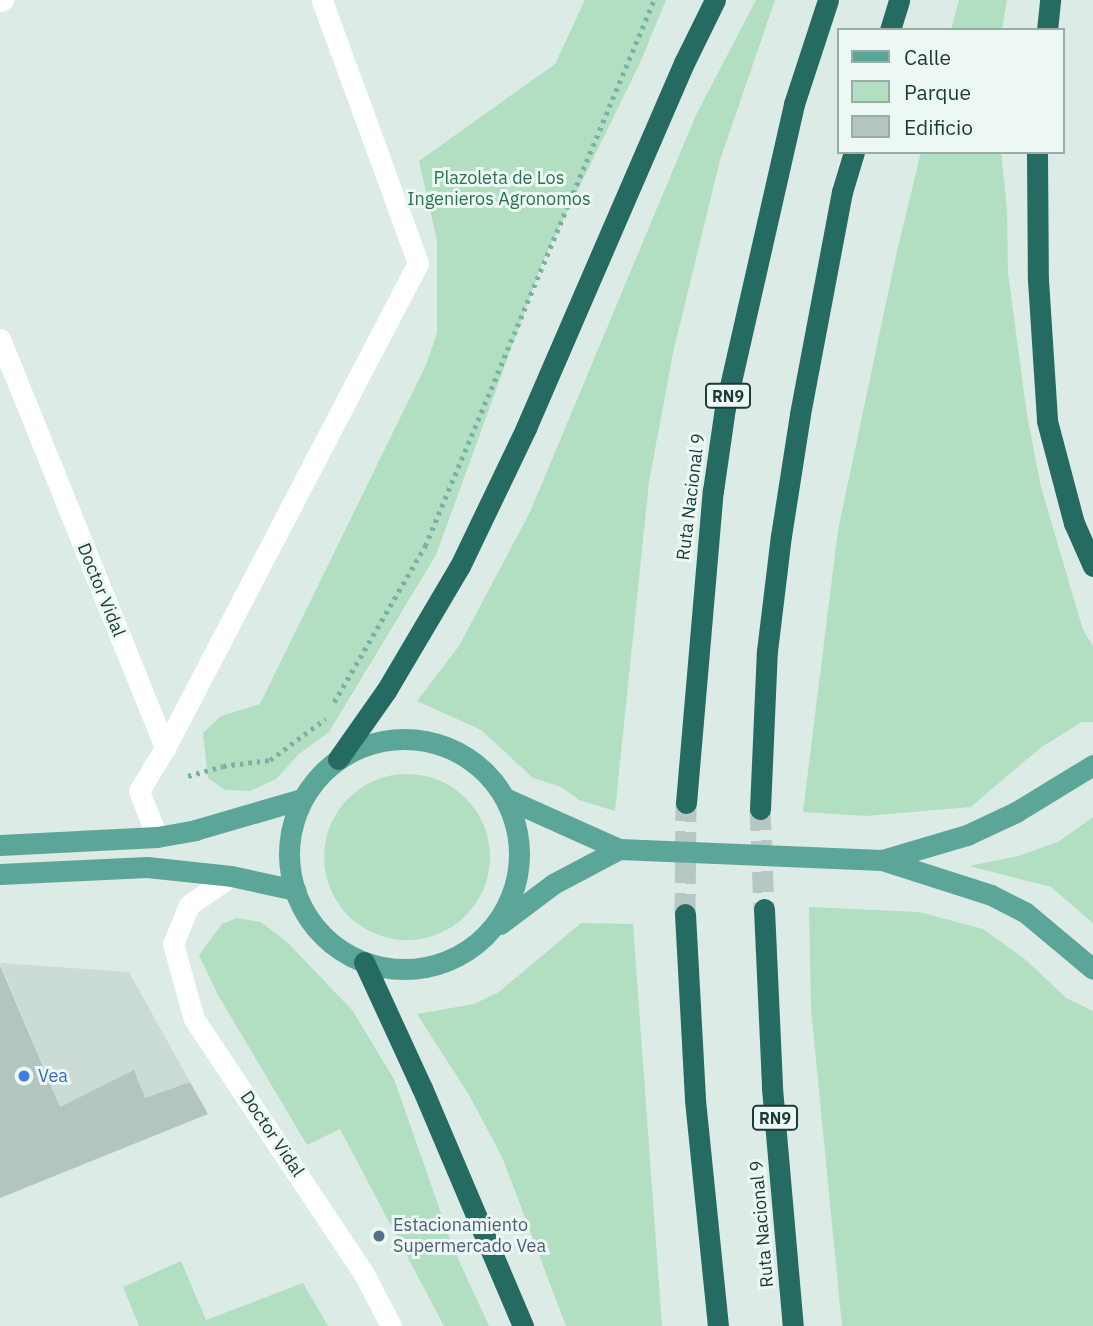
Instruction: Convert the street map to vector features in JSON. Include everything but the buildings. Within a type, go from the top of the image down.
[{"type":"highway","points":[[338,759],[386,691],[460,566],[526,428],[684,62],[715,0]]},
{"type":"highway","name":"Ruta Nacional 9","points":[[687,803],[713,491],[725,408],[794,104],[828,0]]},
{"type":"highway","points":[[891,28],[899,0]]},
{"type":"highway","points":[[1047,28],[1050,0]]},
{"type":"highway","points":[[760,809],[767,651],[781,536],[842,192],[853,154]]},
{"type":"highway","points":[[1037,154],[1038,279],[1047,421],[1074,523],[1093,566]]},
{"type":"highway","name":"Ruta Nacional 9","points":[[764,909],[772,1088],[793,1326]]},
{"type":"highway","points":[[685,914],[695,1100],[718,1326]]},
{"type":"highway","points":[[363,962],[422,1088],[523,1326]]},
{"type":"main road","points":[[491,930],[510,901],[519,866],[517,831],[505,798],[485,773],[460,753],[430,742],[398,739],[367,745],[338,759],[318,777],[302,799],[292,828],[289,860],[295,890],[310,921],[334,945],[363,962],[397,970],[433,966],[465,953],[491,930],[554,884],[620,849]]},
{"type":"main road","points":[[881,860],[967,835],[1016,811],[1093,765]]},
{"type":"main road","points":[[505,798],[620,849],[881,860],[990,895],[1026,913],[1093,969]]},
{"type":"main road","points":[[0,845],[158,837],[195,830],[302,799]]},
{"type":"main road","points":[[0,874],[147,867],[232,876],[295,890]]},
{"type":"street","points":[[158,837],[139,791],[165,748],[418,263],[322,0]]},
{"type":"street","name":"Doctor Vidal","points":[[0,339],[165,748]]},
{"type":"street","name":"Doctor Vidal","points":[[232,876],[189,905],[173,944],[194,1019],[363,1272],[391,1326]]},
{"type":"path","points":[[139,791],[223,766],[270,760],[325,718],[425,546],[654,0]]},
{"type":"shaded area","points":[[0,963],[129,972],[190,1082],[145,1098],[134,1071],[60,1107]]},
{"type":"green space","name":"Plazoleta de Los Ingenieros Agronomos","points":[[585,0],[666,0],[640,63],[543,261],[436,555],[329,732],[299,754],[276,779],[250,791],[225,790],[208,778],[203,733],[221,716],[260,704],[426,365],[437,333],[437,240],[419,161],[555,64]]},
{"type":"green space","points":[[756,0],[775,0],[720,160],[673,353],[649,482],[615,811],[579,800],[561,787],[533,778],[481,730],[417,701],[459,646],[530,512],[696,115]]},
{"type":"green space","points":[[959,0],[1007,0],[1002,28],[952,28]]},
{"type":"green space","points":[[921,154],[1001,154],[1007,209],[1008,273],[1027,415],[1041,487],[1083,630],[1093,646],[1093,722],[1082,722],[1040,748],[971,807],[866,816],[803,812],[838,530],[897,251]]},
{"type":"green space","points":[[407,774],[439,780],[466,798],[484,825],[490,857],[484,889],[466,916],[439,934],[407,940],[375,934],[348,916],[330,889],[324,857],[330,825],[348,798],[375,780]]},
{"type":"green space","points":[[1093,817],[1093,923],[1051,887],[969,866],[1018,856],[1058,842]]},
{"type":"green space","points":[[809,907],[919,912],[983,929],[1026,960],[1066,998],[1093,1011],[1093,1326],[842,1326],[811,1009]]},
{"type":"green space","points":[[237,918],[261,922],[287,942],[353,1011],[394,1079],[454,1250],[489,1326],[444,1326],[340,1129],[307,1145],[218,995],[199,955],[222,924]]},
{"type":"green space","points":[[581,923],[633,924],[662,1326],[566,1326],[502,1157],[469,1095],[417,1014],[474,1004],[499,992]]},
{"type":"green space","points":[[181,1261],[206,1320],[303,1283],[328,1326],[139,1326],[123,1287]]},
{"type":"tunnel","points":[[685,914],[686,803]]},
{"type":"tunnel","points":[[760,809],[764,909]]},
{"type":"place","name":"Vea","points":[[24,1076]]},
{"type":"place","name":"Estacionamiento Supermercado Vea","points":[[379,1236]]}]
